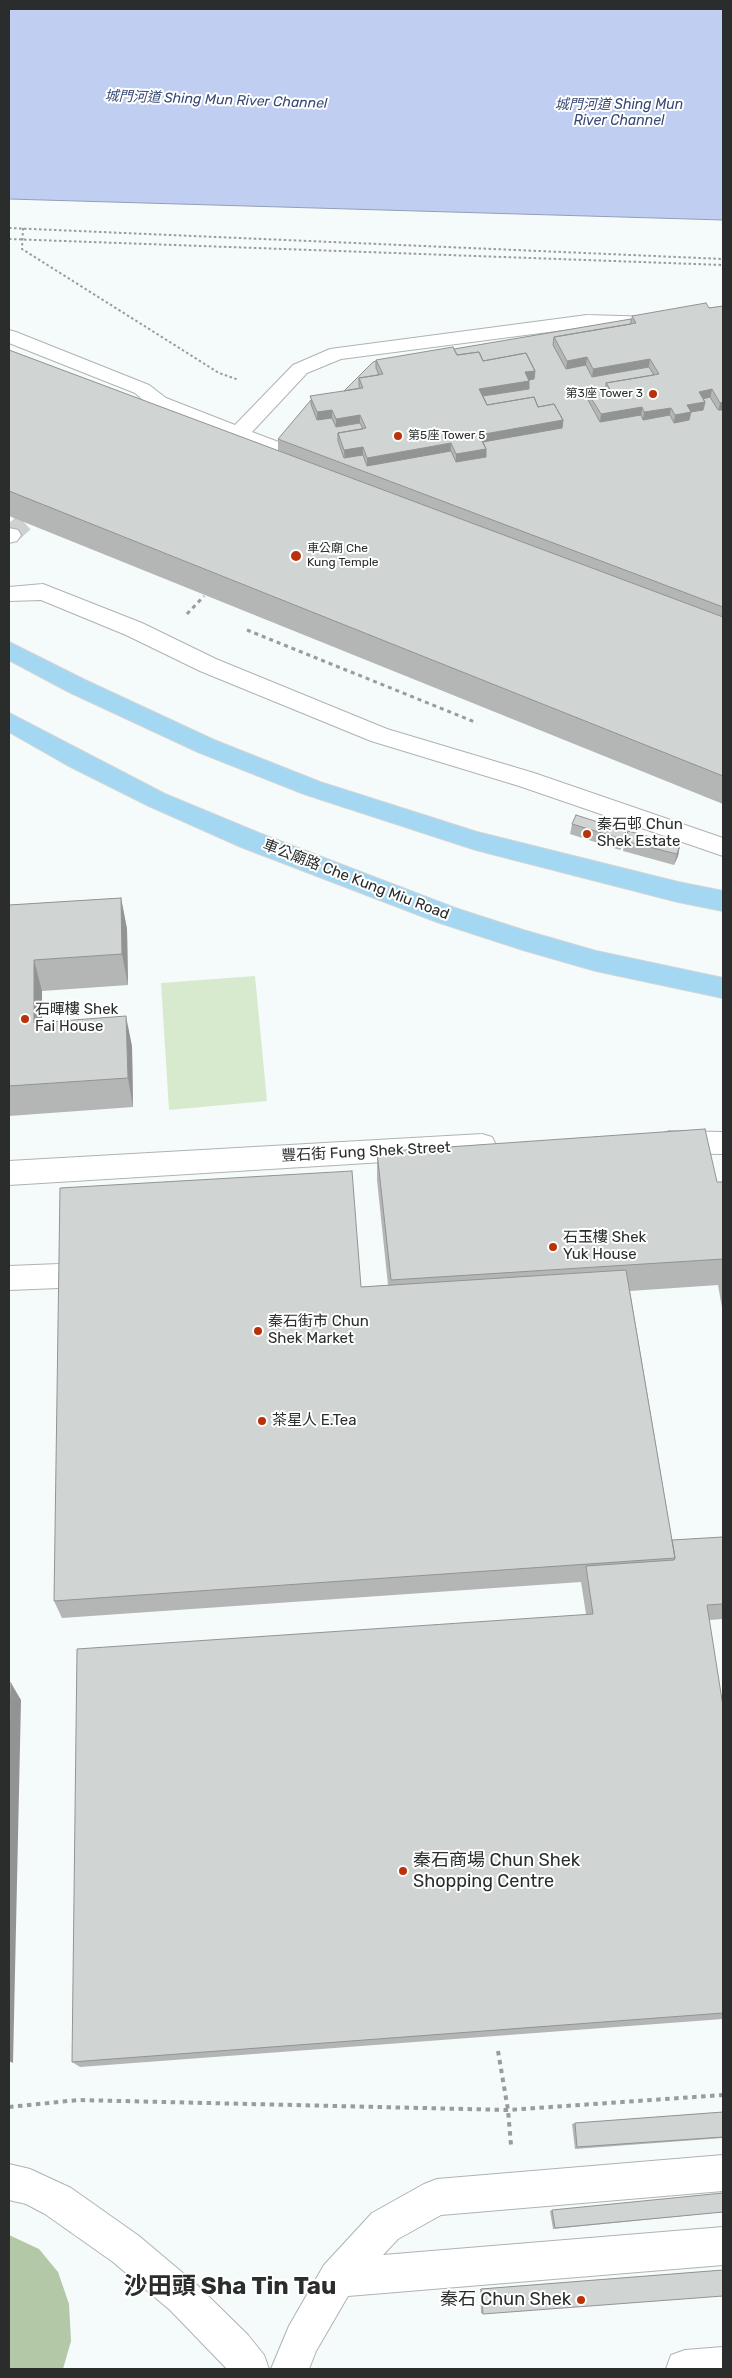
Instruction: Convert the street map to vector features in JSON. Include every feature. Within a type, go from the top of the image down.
[{"type":"main road","points":[[9,650],[78,686],[206,746],[312,788],[476,841],[678,892],[723,901]]},
{"type":"main road","name":"車公廟路 Che Kung Miu Road","points":[[9,721],[75,759],[157,800],[250,840],[446,915],[596,961],[723,988]]},
{"type":"street","points":[[238,434],[300,369],[337,353],[587,321],[723,325]]},
{"type":"street","points":[[9,336],[142,389],[152,409],[238,434],[330,469]]},
{"type":"street","points":[[9,594],[42,592],[134,628],[208,665],[379,736],[526,779],[723,847]]},
{"type":"street","points":[[646,1141],[723,1144]]},
{"type":"street","name":"豐石街 Fung Shek Street","points":[[9,1173],[510,1144]]},
{"type":"street","points":[[9,1278],[59,1276]]},
{"type":"street","points":[[290,2369],[302,2339],[337,2278],[386,2226],[437,2197],[723,2173]]},
{"type":"street","points":[[9,2182],[30,2187],[58,2201],[126,2249],[183,2297],[235,2348],[250,2369]]},
{"type":"street","points":[[337,2278],[723,2246]]},
{"type":"street","points":[[685,2369],[723,2366]]},
{"type":"path","points":[[9,228],[723,259]]},
{"type":"path","points":[[23,228],[22,249],[219,373],[278,392]]},
{"type":"path","points":[[9,239],[723,265]]},
{"type":"path","points":[[247,630],[483,725]]},
{"type":"path","points":[[498,2051],[508,2110],[515,2191]]},
{"type":"path","points":[[9,2106],[78,2100],[508,2110],[723,2095]]},
{"type":"green space","points":[[255,976],[267,1101],[169,1110],[161,983]]},
{"type":"green space","points":[[9,2235],[39,2249],[58,2272],[69,2304],[71,2341],[63,2369],[9,2369]]},
{"type":"water","name":"城門河道 Shing Mun River Channel","points":[[9,9],[723,9],[723,220],[9,199]]},
{"type":"building","points":[[706,303],[709,308],[723,306],[723,402],[720,403],[712,389],[699,392],[705,402],[687,405],[691,412],[675,415],[671,408],[644,412],[642,407],[601,414],[588,393],[610,389],[606,383],[659,374],[650,359],[593,369],[587,357],[567,361],[554,337],[636,323],[632,316]]},
{"type":"building","points":[[631,319],[631,324],[554,337],[553,345],[566,369],[586,365],[592,377],[649,367],[654,375],[606,383],[606,389],[588,393],[588,400],[600,422],[641,415],[643,420],[670,415],[674,423],[689,420],[691,412],[703,410],[705,402],[703,399],[710,397],[718,410],[723,410],[723,607],[278,439],[311,400],[317,420],[332,418],[336,427],[360,423],[363,429],[338,433],[338,441],[344,458],[363,455],[367,466],[451,451],[456,462],[486,457],[486,449],[483,442],[562,428],[563,420],[554,404],[538,407],[534,397],[487,405],[483,396],[529,389],[529,380],[534,379],[535,371],[526,353],[483,361],[479,352],[457,355],[454,349]]},
{"type":"building","points":[[453,347],[457,355],[479,352],[483,361],[526,353],[535,371],[525,372],[529,381],[479,389],[487,405],[534,397],[538,407],[554,404],[563,420],[479,435],[486,449],[456,454],[451,443],[367,458],[363,447],[344,450],[338,433],[366,428],[360,415],[336,419],[332,410],[317,412],[310,396],[363,388],[359,378],[383,374],[376,360]]},
{"type":"building","name":"車公廟 Che Kung Temple","points":[[9,350],[723,617],[723,776],[9,491]]},
{"type":"building","points":[[376,361],[379,375],[359,378],[360,388],[344,391],[373,362]]},
{"type":"building","points":[[576,815],[626,831],[622,839],[572,824]]},
{"type":"building","points":[[628,831],[680,845],[677,854],[625,841]]},
{"type":"building","points":[[121,898],[122,954],[34,960],[34,1023],[126,1016],[128,1078],[9,1086],[9,905]]},
{"type":"building","name":"石玉樓 Shek Yuk House","points":[[705,1129],[717,1182],[723,1182],[723,1259],[391,1280],[377,1152]]},
{"type":"building","points":[[352,1171],[361,1287],[626,1270],[675,1558],[54,1601],[60,1188]]},
{"type":"building","name":"秦石商場 Chun Shek Shopping Centre","points":[[723,1537],[723,1604],[707,1605],[723,1706],[723,2013],[72,2062],[77,1649],[593,1614],[586,1566],[674,1560],[672,1540]]},
{"type":"building","points":[[9,1683],[11,1683],[9,1759]]},
{"type":"building","points":[[723,2112],[723,2137],[577,2147],[575,2123]]},
{"type":"building","points":[[723,2193],[723,2212],[555,2228],[552,2210]]},
{"type":"building","points":[[723,2270],[723,2296],[483,2314],[481,2289]]},
{"type":"tunnel","points":[[10,535],[52,498]]},
{"type":"place","name":"第3座 Tower 3","points":[[653,394]]},
{"type":"place","name":"第5座 Tower 5","points":[[398,436]]},
{"type":"place","name":"車公廟 Che Kung Temple","points":[[296,556]]},
{"type":"place","name":"秦石邨 Chun Shek Estate","points":[[587,834]]},
{"type":"place","name":"石暉樓 Shek Fai House","points":[[25,1019]]},
{"type":"place","name":"石玉樓 Shek Yuk House","points":[[553,1247]]},
{"type":"place","name":"秦石街市 Chun Shek Market","points":[[258,1331]]},
{"type":"place","name":"茶星人 E.Tea","points":[[262,1421]]},
{"type":"place","name":"秦石商場 Chun Shek Shopping Centre","points":[[403,1871]]},
{"type":"place","name":"秦石 Chun Shek","points":[[581,2300]]},
{"type":"district","name":"沙田頭 Sha Tin Tau","points":[[230,2287]]}]
